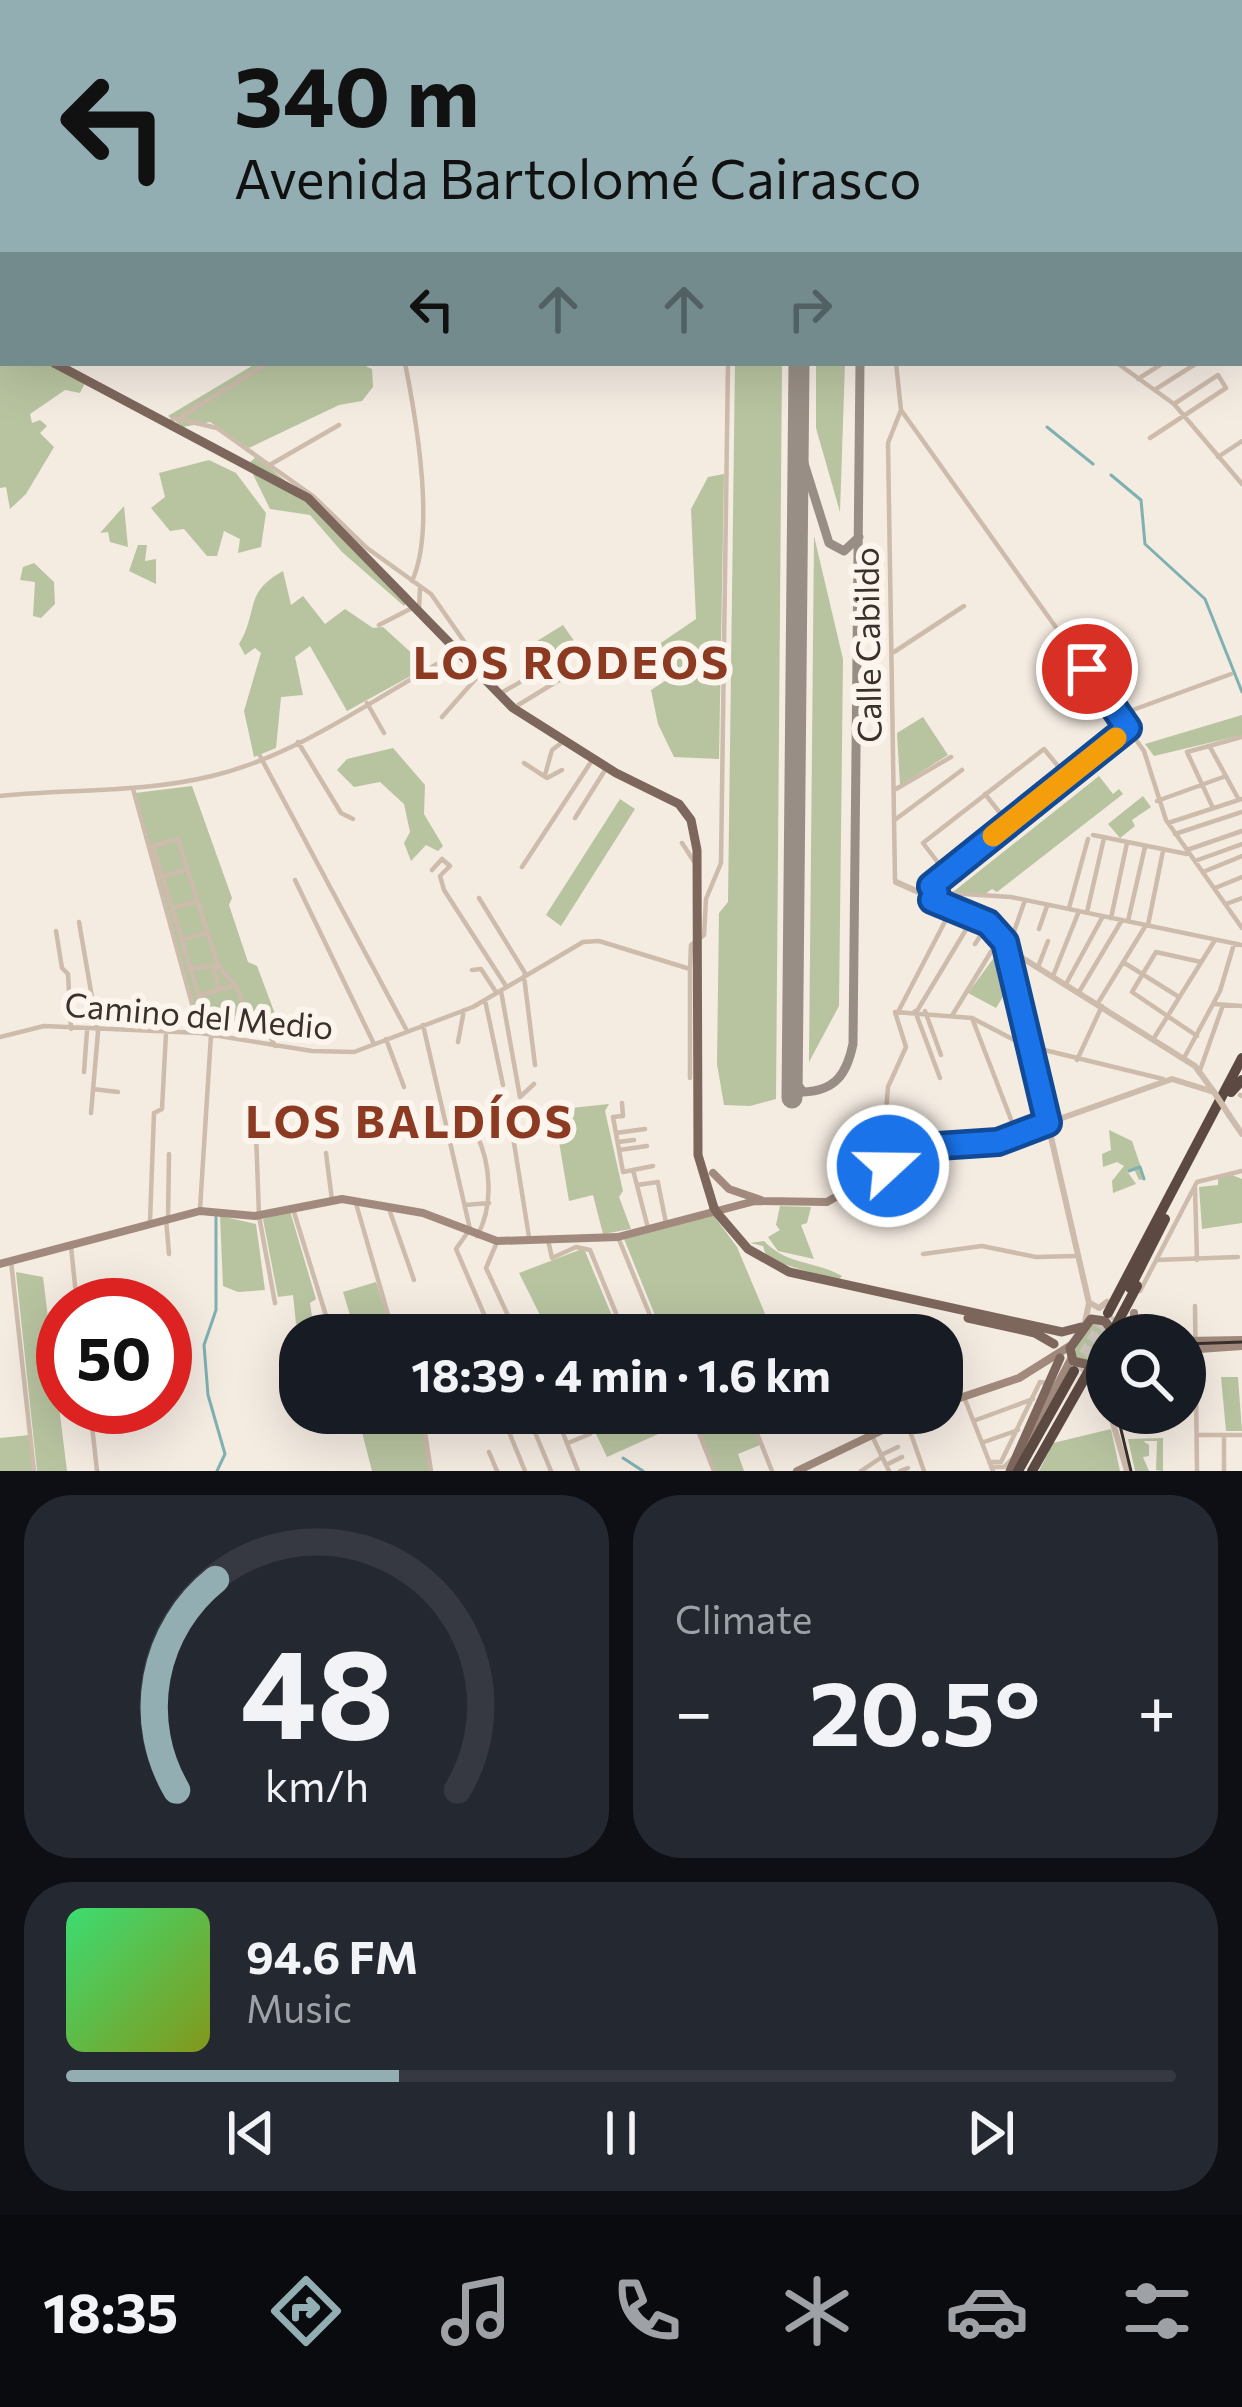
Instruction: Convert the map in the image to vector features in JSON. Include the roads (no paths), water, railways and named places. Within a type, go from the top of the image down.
[{"type":"highway","points":[[1109,1314],[1242,1058]]},
{"type":"highway","points":[[1110,1314],[1180,1202],[1238,1094],[1242,1076]]},
{"type":"highway","points":[[1134,1313],[1135,1295],[1180,1202]]},
{"type":"highway","points":[[1111,1314],[1157,1253]]},
{"type":"highway","points":[[1016,1468],[1085,1370]]},
{"type":"main road","points":[[60,366],[308,498],[513,708],[593,759],[679,804],[694,829],[698,863],[698,1155],[714,1207],[748,1250],[779,1268],[929,1304],[1063,1332],[1086,1325]]},
{"type":"main road","points":[[0,1264],[200,1211],[260,1216],[332,1200],[388,1206],[497,1241],[618,1237],[739,1200],[827,1202],[930,1145],[987,1144],[1048,1123]]},
{"type":"main road","points":[[706,1177],[739,1200]]},
{"type":"main road","points":[[706,1177],[739,1200]]},
{"type":"main road","points":[[714,1207],[719,1188]]},
{"type":"main road","points":[[929,1304],[1042,1335],[1085,1370]]},
{"type":"main road","points":[[1016,1468],[1065,1350],[1082,1326]]},
{"type":"main road","points":[[1063,1332],[1065,1350]]},
{"type":"main road","points":[[1206,1344],[1242,1340]]},
{"type":"main road","points":[[1206,1343],[1242,1340]]},
{"type":"main road","points":[[964,1397],[1019,1378],[1065,1350]]},
{"type":"main road","points":[[797,1471],[869,1434]]},
{"type":"street","points":[[172,422],[263,366]]},
{"type":"street","points":[[405,366],[421,503],[421,554],[412,581]]},
{"type":"street","points":[[690,1078],[691,945],[698,941],[721,863],[728,366]]},
{"type":"street","points":[[896,366],[901,410],[1120,715],[1149,761],[1157,801],[1168,823],[1240,924]]},
{"type":"street","points":[[1121,366],[1174,404],[1242,484]]},
{"type":"street","points":[[1127,371],[1135,366]]},
{"type":"street","points":[[1138,379],[1158,366]]},
{"type":"street","points":[[1155,390],[1192,366]]},
{"type":"street","points":[[1150,438],[1226,388],[1218,375],[1174,404]]},
{"type":"street","name":"Calle Cabildo","points":[[896,882],[888,443],[901,410]]},
{"type":"street","points":[[0,796],[132,788],[214,776],[298,741],[468,643],[420,587],[367,548],[313,496],[217,428],[172,422]]},
{"type":"street","points":[[268,466],[339,425]]},
{"type":"street","points":[[1218,457],[1242,441]]},
{"type":"street","points":[[379,625],[417,609],[420,587]]},
{"type":"street","points":[[892,652],[964,606]]},
{"type":"street","points":[[513,708],[592,660]]},
{"type":"street","points":[[499,694],[554,663]]},
{"type":"street","points":[[442,717],[479,674]]},
{"type":"street","points":[[1120,715],[1231,674]]},
{"type":"street","points":[[367,703],[384,733]]},
{"type":"street","points":[[930,893],[946,873],[1128,728]]},
{"type":"street","points":[[1214,808],[1186,752],[1242,738]]},
{"type":"street","points":[[298,741],[341,813],[352,819]]},
{"type":"street","points":[[544,777],[554,748],[564,741]]},
{"type":"street","points":[[1168,823],[1241,800],[1209,746]]},
{"type":"street","points":[[946,873],[923,843],[1044,748],[1067,778]]},
{"type":"street","points":[[260,757],[406,1029]]},
{"type":"street","points":[[896,789],[951,757]]},
{"type":"street","points":[[522,867],[593,759]]},
{"type":"street","points":[[524,763],[544,777],[552,778],[562,770]]},
{"type":"street","points":[[575,818],[607,767]]},
{"type":"street","points":[[896,819],[962,770]]},
{"type":"street","points":[[1157,801],[1226,776]]},
{"type":"street","points":[[132,788],[200,1033]]},
{"type":"street","points":[[986,794],[1009,824]]},
{"type":"street","points":[[1175,833],[1242,812]]},
{"type":"street","points":[[1070,908],[1091,837],[1162,851],[1188,851],[1242,831]]},
{"type":"street","points":[[200,1211],[211,1035],[153,846],[178,838],[218,965]]},
{"type":"street","points":[[1053,976],[1083,911],[1104,838]]},
{"type":"street","points":[[682,843],[698,863]]},
{"type":"street","points":[[1066,984],[1107,917],[1127,843]]},
{"type":"street","points":[[1196,861],[1242,844]]},
{"type":"street","points":[[1079,992],[1125,921],[1145,847]]},
{"type":"street","points":[[1077,1060],[1100,1005],[1147,925],[1162,851]]},
{"type":"street","points":[[1203,872],[1242,856]]},
{"type":"street","points":[[432,870],[442,859],[450,866],[440,878],[501,989],[520,1097],[534,1084]]},
{"type":"street","points":[[162,877],[188,869]]},
{"type":"street","points":[[1215,888],[1242,877]]},
{"type":"street","points":[[295,880],[374,1045]]},
{"type":"street","points":[[896,882],[912,892],[1025,900],[1238,944],[1214,1004],[1184,1059]]},
{"type":"street","points":[[930,893],[988,923],[1008,949],[1078,1255],[1103,1314]]},
{"type":"street","points":[[479,898],[525,974],[535,1065]]},
{"type":"street","points":[[1226,904],[1242,898]]},
{"type":"street","points":[[459,906],[467,900]]},
{"type":"street","points":[[1008,949],[1025,900]]},
{"type":"street","points":[[172,909],[197,901]]},
{"type":"street","points":[[1039,929],[1048,904]]},
{"type":"street","points":[[868,1170],[884,1137],[888,1087],[906,1047],[896,1012],[952,908]]},
{"type":"street","points":[[940,1078],[919,1011],[973,917]]},
{"type":"street","points":[[79,922],[98,1032],[91,1113]]},
{"type":"street","points":[[975,944],[988,923]]},
{"type":"street","points":[[56,931],[62,968],[68,974],[70,1029]]},
{"type":"street","points":[[182,940],[207,932]]},
{"type":"street","points":[[953,1014],[1001,935]]},
{"type":"street","name":"Camino del Medio","points":[[0,1037],[44,1026],[200,1033],[347,1052],[464,1010],[568,948],[594,940],[690,969]]},
{"type":"street","points":[[1154,1038],[1215,940]]},
{"type":"street","points":[[1038,967],[1048,941]]},
{"type":"street","points":[[1008,949],[1184,1059],[1242,1133]]},
{"type":"street","points":[[1196,1036],[1132,992],[1156,952],[1201,962]]},
{"type":"street","points":[[1123,962],[1179,998]]},
{"type":"street","points":[[218,965],[214,971],[219,990]]},
{"type":"street","points":[[189,969],[218,965],[226,969],[250,1032]]},
{"type":"street","points":[[472,970],[481,969],[501,989]]},
{"type":"street","points":[[198,996],[232,986]]},
{"type":"street","points":[[485,1000],[503,1084]]},
{"type":"street","points":[[1214,1004],[1242,1006]]},
{"type":"street","points":[[1201,1079],[1223,1005]]},
{"type":"street","points":[[458,1042],[464,1010]]},
{"type":"street","points":[[919,1011],[941,1055]]},
{"type":"street","points":[[896,1012],[972,1018],[1030,1046],[1157,1082]]},
{"type":"street","points":[[205,1016],[248,1021]]},
{"type":"street","points":[[972,1018],[1017,1136]]},
{"type":"street","points":[[423,1022],[474,1235]]},
{"type":"street","points":[[208,1026],[272,1036],[275,1046]]},
{"type":"street","points":[[84,1072],[87,1031]]},
{"type":"street","points":[[150,1224],[154,1113],[162,1108],[166,1034]]},
{"type":"street","points":[[386,1039],[404,1087]]},
{"type":"street","points":[[1048,1123],[1157,1082],[1201,1079]]},
{"type":"street","points":[[93,1089],[118,1092]]},
{"type":"street","points":[[622,1103],[623,1116],[613,1117],[623,1172],[653,1166]]},
{"type":"street","points":[[892,1110],[889,1141],[895,1162]]},
{"type":"street","points":[[511,1124],[530,1240]]},
{"type":"street","points":[[616,1133],[645,1129]]},
{"type":"street","points":[[256,1133],[260,1216],[275,1303]]},
{"type":"street","points":[[452,1139],[478,1135],[489,1203],[474,1235],[456,1249],[484,1314]]},
{"type":"street","points":[[619,1146],[634,1140]]},
{"type":"street","points":[[619,1146],[647,1146]]},
{"type":"street","points":[[326,1153],[332,1200]]},
{"type":"street","points":[[169,1254],[170,1154]]},
{"type":"street","points":[[633,1169],[648,1228]]},
{"type":"street","points":[[1196,1207],[1180,1202],[1202,1179],[1242,1171]]},
{"type":"street","points":[[637,1185],[658,1183],[667,1223]]},
{"type":"street","points":[[1195,1188],[1197,1261]]},
{"type":"street","points":[[355,1200],[388,1314]]},
{"type":"street","points":[[465,1205],[489,1203]]},
{"type":"street","points":[[388,1206],[414,1280]]},
{"type":"street","points":[[292,1207],[325,1314]]},
{"type":"street","points":[[618,1237],[649,1314]]},
{"type":"street","points":[[548,1240],[552,1258],[576,1247],[590,1250],[616,1314]]},
{"type":"street","points":[[497,1241],[486,1268],[507,1314]]},
{"type":"street","points":[[71,1246],[74,1278]]},
{"type":"street","points":[[923,1254],[982,1246],[1036,1257],[1078,1255]]},
{"type":"street","points":[[1134,1313],[1157,1253],[1197,1261],[1238,1257]]},
{"type":"street","points":[[11,1261],[34,1471]]},
{"type":"street","points":[[1195,1306],[1195,1314]]},
{"type":"street","points":[[1046,1380],[1016,1468],[1018,1430],[1046,1380]]},
{"type":"street","points":[[964,1397],[991,1467],[1016,1468]]},
{"type":"street","points":[[974,1421],[1033,1400]]},
{"type":"street","points":[[982,1443],[1018,1430]]},
{"type":"street","points":[[93,1434],[97,1471]]},
{"type":"street","points":[[425,1434],[431,1471]]},
{"type":"street","points":[[510,1434],[525,1471]]},
{"type":"street","points":[[536,1434],[551,1471]]},
{"type":"street","points":[[563,1434],[578,1471]]},
{"type":"street","points":[[567,1444],[590,1434]]},
{"type":"street","points":[[699,1434],[714,1471]]},
{"type":"street","points":[[757,1434],[772,1471]]},
{"type":"street","points":[[871,1434],[887,1468],[902,1457]]},
{"type":"street","points":[[911,1434],[924,1471]]},
{"type":"street","points":[[1117,1434],[1127,1471]]},
{"type":"street","points":[[1197,1471],[1197,1435],[1242,1435]]},
{"type":"street","points":[[1224,1471],[1225,1435]]},
{"type":"street","points":[[861,1471],[898,1447]]},
{"type":"street","points":[[489,1452],[496,1471]]},
{"type":"waterway","points":[[1047,427],[1093,464]]},
{"type":"waterway","points":[[1111,475],[1141,500],[1145,544],[1205,599],[1242,692]]},
{"type":"waterway","points":[[1129,1171],[1140,1167],[1144,1179]]},
{"type":"waterway","points":[[216,1217],[216,1310],[204,1345],[208,1395],[225,1454],[217,1471]]},
{"type":"waterway","points":[[623,1458],[643,1471]]},
{"type":"tunnel","points":[[1076,1367],[1086,1350]]},
{"type":"tunnel","points":[[1082,1372],[1086,1365]]},
{"type":"tram line","points":[[1206,1343],[1242,1342]]},
{"type":"tram line","points":[[1122,1434],[1131,1471]]},
{"type":"district","name":"LOS RODEOS","points":[[572,663]]},
{"type":"district","name":"LOS BALDÍOS","points":[[410,1122]]}]
